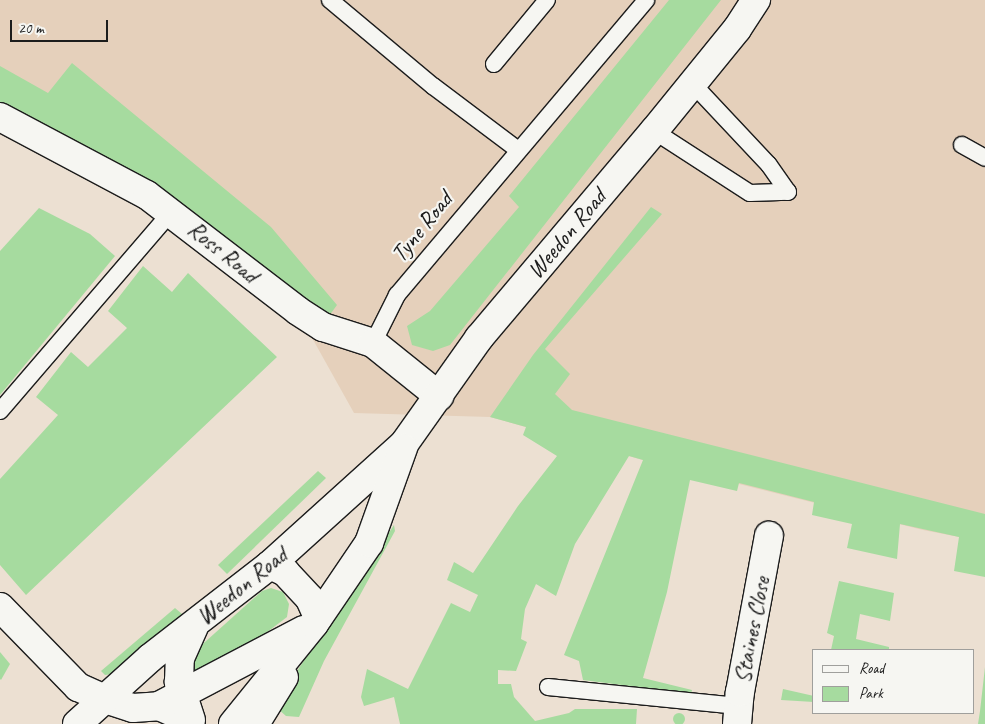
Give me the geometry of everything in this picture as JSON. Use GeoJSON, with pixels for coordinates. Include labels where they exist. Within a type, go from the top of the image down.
{"type":"FeatureCollection","features":[{"type":"Feature","properties":{"kind":"main road","name":"Weedon Road"},"geometry":{"type":"LineString","coordinates":[[78,724],[150,658],[270,565],[404,444],[479,338],[654,131],[737,29],[756,0]]}},
{"type":"Feature","properties":{"kind":"main road","name":"Weedon Road"},"geometry":{"type":"LineString","coordinates":[[737,29],[772,0]]}},
{"type":"Feature","properties":{"kind":"main road","name":"Ross Road"},"geometry":{"type":"LineString","coordinates":[[0,117],[97,166],[172,211],[298,311],[323,327],[373,343],[439,396]]}},
{"type":"Feature","properties":{"kind":"main road","name":"Weedon Road"},"geometry":{"type":"LineString","coordinates":[[233,724],[316,620],[369,543],[404,444]]}},
{"type":"Feature","properties":{"kind":"main road","name":"Staines Close"},"geometry":{"type":"LineString","coordinates":[[738,715],[769,536]]}},
{"type":"Feature","properties":{"kind":"main road"},"geometry":{"type":"LineString","coordinates":[[255,724],[309,641],[316,620],[304,592],[285,572],[270,565]]}},
{"type":"Feature","properties":{"kind":"main road"},"geometry":{"type":"LineString","coordinates":[[0,608],[78,688],[133,708],[185,720],[180,658],[196,623]]}},
{"type":"Feature","properties":{"kind":"main road","name":"Weedon Road"},"geometry":{"type":"LineString","coordinates":[[182,693],[316,620]]}},
{"type":"Feature","properties":{"kind":"lane"},"geometry":{"type":"LineString","coordinates":[[330,0],[433,86],[517,149]]}},
{"type":"Feature","properties":{"kind":"lane"},"geometry":{"type":"LineString","coordinates":[[494,64],[547,0]]}},
{"type":"Feature","properties":{"kind":"lane","name":"Tyne Road"},"geometry":{"type":"LineString","coordinates":[[373,343],[397,295],[517,149],[646,0]]}},
{"type":"Feature","properties":{"kind":"lane"},"geometry":{"type":"LineString","coordinates":[[654,131],[750,193],[788,192],[770,165],[692,84]]}},
{"type":"Feature","properties":{"kind":"lane"},"geometry":{"type":"LineString","coordinates":[[962,145],[985,158]]}},
{"type":"Feature","properties":{"kind":"lane"},"geometry":{"type":"LineString","coordinates":[[0,411],[172,211]]}},
{"type":"Feature","properties":{"kind":"lane"},"geometry":{"type":"LineString","coordinates":[[548,687],[738,715]]}},
{"type":"Feature","properties":{"kind":"shaded area"},"geometry":{"type":"Polygon","coordinates":[[[0,0],[985,0],[985,542],[923,530],[643,460],[490,417],[354,413],[297,311],[147,195],[0,126],[0,0]]]}},
{"type":"Feature","properties":{"kind":"green space"},"geometry":{"type":"Polygon","coordinates":[[[669,0],[721,0],[450,345],[433,351],[412,345],[407,326],[430,311],[519,207],[509,196],[669,0]]]}},
{"type":"Feature","properties":{"kind":"green space"},"geometry":{"type":"Polygon","coordinates":[[[72,63],[271,227],[337,305],[329,316],[0,106],[0,66],[48,93],[72,63]]]}},
{"type":"Feature","properties":{"kind":"green space"},"geometry":{"type":"Polygon","coordinates":[[[651,207],[662,214],[545,349],[570,374],[555,394],[572,410],[985,514],[985,577],[954,571],[959,537],[900,524],[897,559],[847,548],[852,524],[812,515],[814,502],[739,483],[737,491],[690,480],[667,592],[643,678],[692,690],[691,694],[583,680],[579,661],[564,655],[643,460],[629,456],[575,544],[556,596],[536,584],[525,609],[521,639],[527,642],[516,671],[498,670],[498,684],[511,684],[514,697],[535,721],[569,713],[575,709],[637,709],[636,724],[400,724],[394,697],[364,706],[361,697],[367,669],[408,689],[451,603],[470,612],[478,595],[447,580],[454,562],[473,573],[518,506],[557,456],[523,435],[526,427],[490,417],[533,355],[651,207]]]}},
{"type":"Feature","properties":{"kind":"green space"},"geometry":{"type":"Polygon","coordinates":[[[39,208],[90,234],[115,256],[0,395],[0,251],[39,208]]]}},
{"type":"Feature","properties":{"kind":"green space"},"geometry":{"type":"Polygon","coordinates":[[[143,266],[172,292],[188,273],[277,357],[26,595],[0,565],[0,479],[58,415],[36,397],[71,352],[88,367],[127,328],[108,311],[143,266]]]}},
{"type":"Feature","properties":{"kind":"green space"},"geometry":{"type":"Polygon","coordinates":[[[318,471],[326,478],[227,574],[218,565],[318,471]]]}},
{"type":"Feature","properties":{"kind":"green space"},"geometry":{"type":"Polygon","coordinates":[[[394,525],[395,531],[324,661],[299,717],[286,716],[278,709],[279,698],[394,525]]]}},
{"type":"Feature","properties":{"kind":"green space"},"geometry":{"type":"Polygon","coordinates":[[[839,581],[894,593],[890,621],[860,614],[856,639],[889,647],[889,649],[831,649],[834,636],[827,633],[839,581]]]}},
{"type":"Feature","properties":{"kind":"green space"},"geometry":{"type":"Polygon","coordinates":[[[271,588],[283,592],[289,604],[287,617],[246,648],[187,681],[186,659],[262,591],[271,588]]]}},
{"type":"Feature","properties":{"kind":"green space"},"geometry":{"type":"Polygon","coordinates":[[[175,608],[182,614],[112,674],[105,675],[101,671],[175,608]]]}},
{"type":"Feature","properties":{"kind":"green space"},"geometry":{"type":"Polygon","coordinates":[[[0,652],[10,664],[1,680],[0,679],[0,652]]]}},
{"type":"Feature","properties":{"kind":"green space"},"geometry":{"type":"Polygon","coordinates":[[[985,667],[985,724],[978,724],[980,711],[985,667]]]}},
{"type":"Feature","properties":{"kind":"green space"},"geometry":{"type":"Polygon","coordinates":[[[783,689],[812,696],[812,702],[781,700],[783,689]]]}},
{"type":"Feature","properties":{"kind":"green space"},"geometry":{"type":"Polygon","coordinates":[[[677,713],[681,713],[685,719],[681,725],[677,725],[673,721],[673,717],[677,713]]]}}]}
